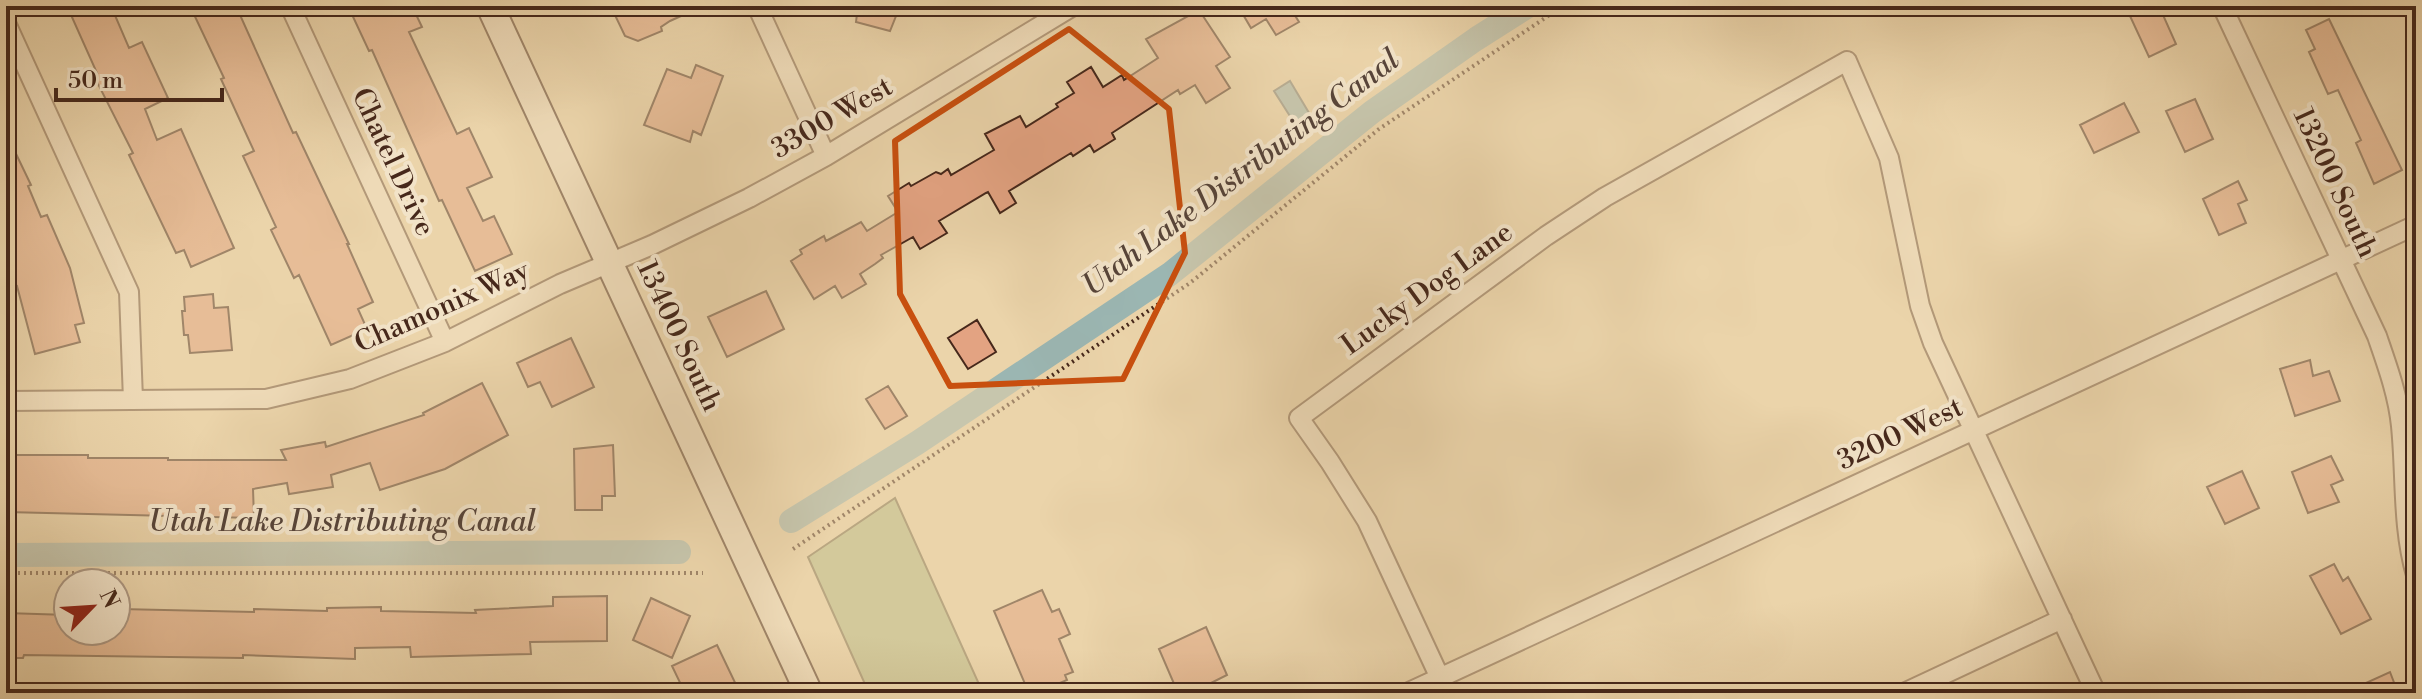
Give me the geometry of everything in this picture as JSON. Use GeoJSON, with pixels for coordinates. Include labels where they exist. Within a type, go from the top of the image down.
{"type":"FeatureCollection","features":[{"type":"Feature","properties":{"kind":"main road","name":"13400 South"},"geometry":{"type":"LineString","coordinates":[[490,6],[809,693]]}},
{"type":"Feature","properties":{"kind":"street","name":"Chatel Drive"},"geometry":{"type":"LineString","coordinates":[[290,6],[445,342]]}},
{"type":"Feature","properties":{"kind":"street"},"geometry":{"type":"LineString","coordinates":[[757,6],[826,156]]}},
{"type":"Feature","properties":{"kind":"street","name":"3300 West"},"geometry":{"type":"LineString","coordinates":[[609,261],[709,218],[826,156],[1073,6]]}},
{"type":"Feature","properties":{"kind":"street","name":"13200 South"},"geometry":{"type":"LineString","coordinates":[[2222,6],[2377,336],[2391,376],[2410,471],[2406,519],[2416,575]]}},
{"type":"Feature","properties":{"kind":"street"},"geometry":{"type":"LineString","coordinates":[[6,23],[129,292],[133,400]]}},
{"type":"Feature","properties":{"kind":"street","name":"Lucky Dog Lane"},"geometry":{"type":"LineString","coordinates":[[1440,678],[1367,521],[1299,418],[1558,228],[1674,158],[1847,61],[1889,158],[1920,306],[1933,343],[1975,431]]}},
{"type":"Feature","properties":{"kind":"street","name":"3200 West"},"geometry":{"type":"LineString","coordinates":[[1407,693],[2416,225]]}},
{"type":"Feature","properties":{"kind":"street","name":"Chamonix Way"},"geometry":{"type":"LineString","coordinates":[[6,401],[266,399],[350,379],[445,342],[609,261]]}},
{"type":"Feature","properties":{"kind":"street"},"geometry":{"type":"LineString","coordinates":[[1975,431],[2096,693]]}},
{"type":"Feature","properties":{"kind":"street"},"geometry":{"type":"LineString","coordinates":[[1904,693],[2062,619]]}},
{"type":"Feature","properties":{"kind":"path"},"geometry":{"type":"LineString","coordinates":[[793,549],[1190,283],[1379,129],[1563,6]]}},
{"type":"Feature","properties":{"kind":"path"},"geometry":{"type":"LineString","coordinates":[[6,573],[703,573]]}},
{"type":"Feature","properties":{"kind":"highlighted area"},"geometry":{"type":"Polygon","coordinates":[[[1069,29],[1169,109],[1185,253],[1123,379],[950,386],[900,294],[895,141],[1069,29]]]}},
{"type":"Feature","properties":{"kind":"green space"},"geometry":{"type":"Polygon","coordinates":[[[895,498],[983,693],[869,693],[808,557],[895,498]]]}},
{"type":"Feature","properties":{"kind":"water"},"geometry":{"type":"Polygon","coordinates":[[[1290,81],[1315,123],[1300,132],[1274,91],[1290,81]]]}},
{"type":"Feature","properties":{"kind":"building"},"geometry":{"type":"Polygon","coordinates":[[[67,6],[111,6],[129,48],[142,42],[168,98],[145,109],[157,140],[181,129],[234,248],[191,267],[184,250],[176,253],[129,155],[133,153],[93,74],[97,73],[67,6]]]}},
{"type":"Feature","properties":{"kind":"building"},"geometry":{"type":"Polygon","coordinates":[[[190,6],[236,6],[293,133],[296,132],[349,244],[373,302],[358,309],[367,329],[331,345],[299,275],[294,278],[271,230],[276,227],[243,156],[254,151],[190,6]]]}},
{"type":"Feature","properties":{"kind":"building"},"geometry":{"type":"Polygon","coordinates":[[[348,6],[412,6],[422,27],[409,32],[457,134],[469,128],[492,177],[467,188],[483,221],[494,216],[512,254],[475,271],[442,200],[439,201],[372,50],[369,51],[348,6]]]}},
{"type":"Feature","properties":{"kind":"building"},"geometry":{"type":"Polygon","coordinates":[[[623,6],[703,6],[670,21],[661,27],[662,31],[638,41],[625,36],[613,11],[623,6]]]}},
{"type":"Feature","properties":{"kind":"building"},"geometry":{"type":"Polygon","coordinates":[[[858,6],[900,6],[890,31],[856,22],[858,6]]]}},
{"type":"Feature","properties":{"kind":"building"},"geometry":{"type":"Polygon","coordinates":[[[1238,6],[1289,6],[1299,22],[1276,35],[1266,19],[1251,28],[1238,6]]]}},
{"type":"Feature","properties":{"kind":"building"},"geometry":{"type":"Polygon","coordinates":[[[2159,6],[2176,44],[2149,57],[2130,16],[2159,6]]]}},
{"type":"Feature","properties":{"kind":"building"},"geometry":{"type":"Polygon","coordinates":[[[1199,10],[1230,57],[1216,66],[1230,88],[1206,103],[1195,85],[1180,94],[1178,90],[1112,133],[1115,139],[1094,152],[1090,145],[1073,156],[1071,153],[1009,191],[1016,203],[1000,213],[988,192],[939,221],[947,233],[920,249],[913,237],[881,255],[883,258],[860,274],[866,284],[842,298],[835,286],[814,299],[791,261],[802,254],[800,250],[824,236],[826,241],[861,222],[867,231],[898,212],[888,196],[936,172],[941,174],[948,169],[951,175],[994,150],[985,134],[1020,116],[1026,127],[1058,107],[1056,104],[1074,93],[1067,82],[1091,67],[1103,87],[1122,75],[1124,80],[1158,58],[1146,39],[1199,10]]]}},
{"type":"Feature","properties":{"kind":"building"},"geometry":{"type":"Polygon","coordinates":[[[2329,19],[2402,170],[2374,184],[2356,143],[2361,140],[2338,90],[2328,94],[2309,52],[2315,49],[2306,30],[2329,19]]]}},
{"type":"Feature","properties":{"kind":"building"},"geometry":{"type":"Polygon","coordinates":[[[696,65],[723,76],[701,135],[693,131],[690,142],[644,125],[667,69],[691,78],[696,65]]]}},
{"type":"Feature","properties":{"kind":"building"},"geometry":{"type":"Polygon","coordinates":[[[2195,99],[2213,139],[2185,152],[2166,111],[2195,99]]]}},
{"type":"Feature","properties":{"kind":"building"},"geometry":{"type":"Polygon","coordinates":[[[2124,103],[2139,132],[2094,153],[2080,125],[2124,103]]]}},
{"type":"Feature","properties":{"kind":"building"},"geometry":{"type":"Polygon","coordinates":[[[6,133],[31,185],[28,186],[41,217],[47,215],[70,268],[84,323],[75,325],[80,342],[35,354],[17,286],[14,287],[6,268],[6,133]]]}},
{"type":"Feature","properties":{"kind":"building"},"geometry":{"type":"Polygon","coordinates":[[[2238,181],[2247,200],[2238,204],[2246,223],[2219,235],[2203,199],[2238,181]]]}},
{"type":"Feature","properties":{"kind":"building"},"geometry":{"type":"Polygon","coordinates":[[[766,291],[784,329],[727,357],[708,317],[766,291]]]}},
{"type":"Feature","properties":{"kind":"building"},"geometry":{"type":"Polygon","coordinates":[[[213,294],[214,308],[228,307],[232,350],[190,353],[188,335],[184,335],[184,297],[213,294]]]}},
{"type":"Feature","properties":{"kind":"building"},"geometry":{"type":"Polygon","coordinates":[[[977,320],[996,352],[968,369],[948,338],[977,320]]]}},
{"type":"Feature","properties":{"kind":"building"},"geometry":{"type":"Polygon","coordinates":[[[571,338],[594,387],[552,407],[540,382],[528,387],[517,363],[571,338]]]}},
{"type":"Feature","properties":{"kind":"building"},"geometry":{"type":"Polygon","coordinates":[[[2310,360],[2313,376],[2329,371],[2340,401],[2295,416],[2280,369],[2310,360]]]}},
{"type":"Feature","properties":{"kind":"building"},"geometry":{"type":"Polygon","coordinates":[[[482,383],[508,435],[445,469],[380,490],[370,463],[331,475],[333,487],[289,494],[287,483],[253,489],[254,518],[6,512],[6,455],[286,460],[281,450],[325,442],[326,447],[424,415],[482,383]]]}},
{"type":"Feature","properties":{"kind":"building"},"geometry":{"type":"Polygon","coordinates":[[[888,386],[907,416],[885,429],[866,399],[888,386]]]}},
{"type":"Feature","properties":{"kind":"building"},"geometry":{"type":"Polygon","coordinates":[[[613,445],[615,496],[602,496],[602,510],[575,510],[574,449],[613,445]]]}},
{"type":"Feature","properties":{"kind":"building"},"geometry":{"type":"Polygon","coordinates":[[[2331,456],[2343,480],[2331,485],[2339,502],[2308,513],[2292,472],[2331,456]]]}},
{"type":"Feature","properties":{"kind":"building"},"geometry":{"type":"Polygon","coordinates":[[[2242,471],[2259,508],[2225,524],[2207,487],[2242,471]]]}},
{"type":"Feature","properties":{"kind":"building"},"geometry":{"type":"Polygon","coordinates":[[[2334,564],[2343,581],[2348,577],[2371,619],[2341,634],[2310,576],[2334,564]]]}},
{"type":"Feature","properties":{"kind":"building"},"geometry":{"type":"Polygon","coordinates":[[[1042,590],[1052,612],[1059,609],[1070,634],[1059,639],[1073,672],[1065,675],[1067,680],[1041,691],[1039,686],[1028,691],[994,611],[1042,590]]]}},
{"type":"Feature","properties":{"kind":"building"},"geometry":{"type":"Polygon","coordinates":[[[607,596],[607,641],[530,642],[531,654],[411,657],[410,647],[355,648],[355,659],[243,655],[243,658],[24,655],[23,658],[6,658],[6,613],[52,614],[52,647],[132,647],[132,609],[254,612],[254,609],[327,611],[327,608],[381,607],[381,611],[476,613],[475,610],[553,606],[553,597],[607,596]]]}},
{"type":"Feature","properties":{"kind":"building"},"geometry":{"type":"Polygon","coordinates":[[[651,598],[690,616],[672,658],[633,640],[651,598]]]}},
{"type":"Feature","properties":{"kind":"building"},"geometry":{"type":"Polygon","coordinates":[[[1206,627],[1227,675],[1191,693],[1178,693],[1159,649],[1206,627]]]}},
{"type":"Feature","properties":{"kind":"building"},"geometry":{"type":"Polygon","coordinates":[[[717,645],[740,693],[685,693],[672,666],[717,645]]]}},
{"type":"Feature","properties":{"kind":"building"},"geometry":{"type":"Polygon","coordinates":[[[2390,672],[2398,693],[2344,693],[2390,672]]]}},
{"type":"Feature","properties":{"kind":"waterway","name":"Utah Lake Distributing Canal"},"geometry":{"type":"LineString","coordinates":[[791,521],[917,443],[1170,274],[1372,112],[1528,6]]}},
{"type":"Feature","properties":{"kind":"waterway","name":"Utah Lake Distributing Canal"},"geometry":{"type":"LineString","coordinates":[[6,555],[679,552]]}}]}
